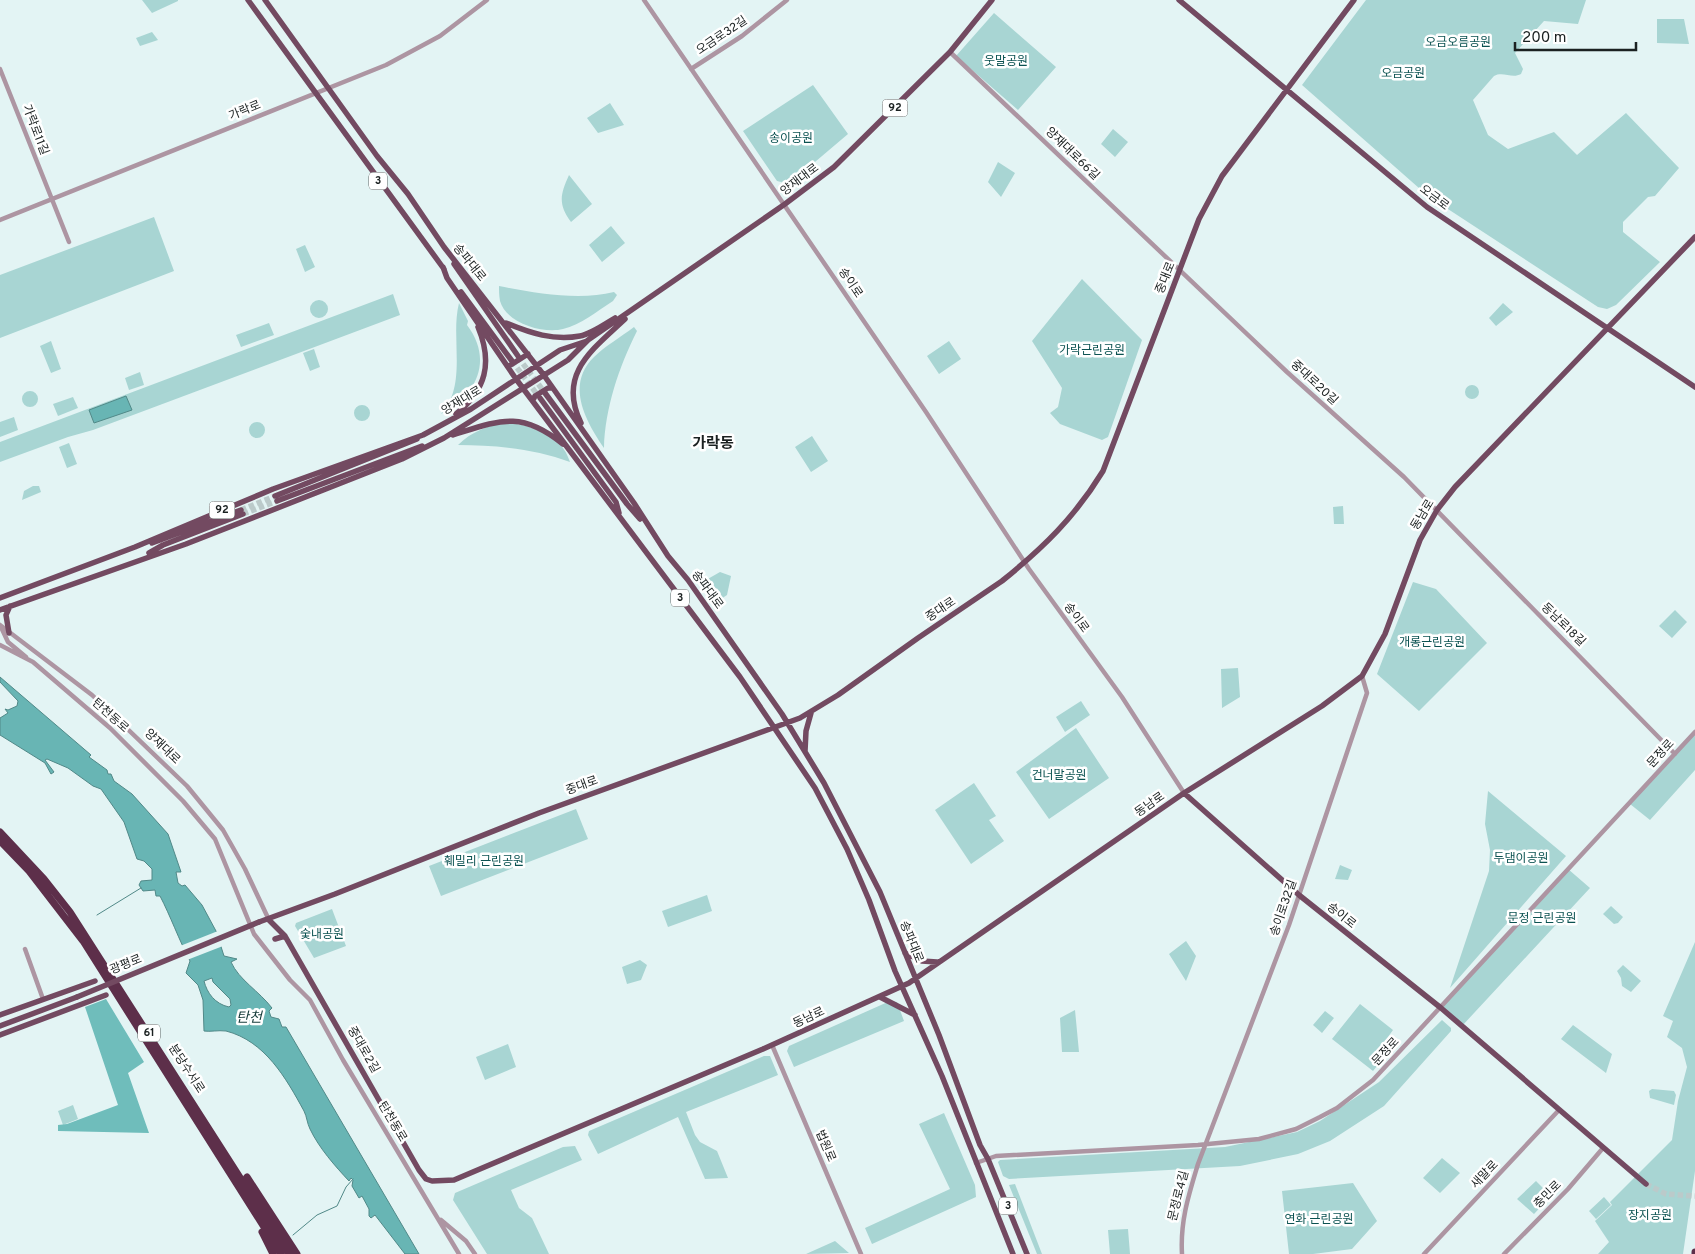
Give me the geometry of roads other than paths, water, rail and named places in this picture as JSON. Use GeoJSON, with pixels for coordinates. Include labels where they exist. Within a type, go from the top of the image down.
{"type":"FeatureCollection","features":[{"type":"Feature","properties":{"kind":"highway","name":"분당수서로"},"geometry":{"type":"LineString","coordinates":[[0,832],[44,879],[70,912],[225,1150],[277,1251]]}},
{"type":"Feature","properties":{"kind":"highway","name":"분당수서로"},"geometry":{"type":"LineString","coordinates":[[0,840],[29,871],[83,941],[277,1251],[289,1254]]}},
{"type":"Feature","properties":{"kind":"highway"},"geometry":{"type":"LineString","coordinates":[[225,1150],[250,1182],[297,1254]]}},
{"type":"Feature","properties":{"kind":"main road","name":"송파대로"},"geometry":{"type":"LineString","coordinates":[[248,0],[443,267]]}},
{"type":"Feature","properties":{"kind":"main road","name":"송파대로"},"geometry":{"type":"LineString","coordinates":[[265,0],[444,247],[506,323],[543,374],[648,528],[688,580],[787,722],[829,791],[863,857],[905,953],[947,1054],[980,1145],[988,1159],[1027,1254]]}},
{"type":"Feature","properties":{"kind":"main road","name":"양재대로"},"geometry":{"type":"LineString","coordinates":[[0,610],[199,539],[402,459],[444,438],[568,360],[588,340],[640,306],[716,250],[786,204],[834,167],[950,52],[992,0]]}},
{"type":"Feature","properties":{"kind":"main road","name":"오금로"},"geometry":{"type":"LineString","coordinates":[[1179,0],[1427,207],[1695,387]]}},
{"type":"Feature","properties":{"kind":"main road","name":"중대로"},"geometry":{"type":"LineString","coordinates":[[259,922],[270,920],[539,813],[811,714],[1002,581],[1025,562],[1054,537],[1087,497],[1102,471],[1199,218],[1222,176],[1354,0]]}},
{"type":"Feature","properties":{"kind":"main road","name":"동남로"},"geometry":{"type":"LineString","coordinates":[[442,1182],[454,1180],[504,1160],[902,987],[1184,793],[1324,705],[1362,676],[1385,634],[1410,564],[1436,510],[1455,486],[1695,237]]}},
{"type":"Feature","properties":{"kind":"main road","name":"3"},"geometry":{"type":"LineString","coordinates":[[444,247],[462,278],[518,356]]}},
{"type":"Feature","properties":{"kind":"main road","name":"3"},"geometry":{"type":"LineString","coordinates":[[443,267],[510,363]]}},
{"type":"Feature","properties":{"kind":"main road"},"geometry":{"type":"LineString","coordinates":[[443,267],[447,278],[474,317],[510,363],[516,379],[523,387],[539,397]]}},
{"type":"Feature","properties":{"kind":"main road"},"geometry":{"type":"LineString","coordinates":[[506,323],[544,336],[581,336],[640,306]]}},
{"type":"Feature","properties":{"kind":"main road"},"geometry":{"type":"LineString","coordinates":[[588,439],[574,410],[572,394],[579,366],[586,355],[640,306]]}},
{"type":"Feature","properties":{"kind":"main road"},"geometry":{"type":"LineString","coordinates":[[443,424],[469,404],[482,384],[486,351],[474,317]]}},
{"type":"Feature","properties":{"kind":"main road","name":"양재대로"},"geometry":{"type":"LineString","coordinates":[[0,598],[135,547],[273,489],[422,435],[443,424],[560,350],[588,340]]}},
{"type":"Feature","properties":{"kind":"main road"},"geometry":{"type":"LineString","coordinates":[[510,363],[528,354]]}},
{"type":"Feature","properties":{"kind":"main road"},"geometry":{"type":"LineString","coordinates":[[552,388],[548,388],[535,396],[539,397],[572,452],[621,518]]}},
{"type":"Feature","properties":{"kind":"main road","name":"3"},"geometry":{"type":"LineString","coordinates":[[539,397],[616,502],[621,518]]}},
{"type":"Feature","properties":{"kind":"main road","name":"3"},"geometry":{"type":"LineString","coordinates":[[539,397],[626,504],[648,528]]}},
{"type":"Feature","properties":{"kind":"main road"},"geometry":{"type":"LineString","coordinates":[[444,438],[489,424],[515,420],[539,427],[572,452]]}},
{"type":"Feature","properties":{"kind":"main road","name":"양재대로"},"geometry":{"type":"LineString","coordinates":[[422,435],[412,443],[276,498],[414,448],[430,445]]}},
{"type":"Feature","properties":{"kind":"main road","name":"양재대로"},"geometry":{"type":"LineString","coordinates":[[135,547],[162,540],[242,512],[163,545],[139,559]]}},
{"type":"Feature","properties":{"kind":"main road","name":"송파대로"},"geometry":{"type":"LineString","coordinates":[[621,518],[740,677],[815,788],[847,849],[869,900],[902,987],[1013,1254]]}},
{"type":"Feature","properties":{"kind":"main road"},"geometry":{"type":"LineString","coordinates":[[9,633],[6,615],[10,606]]}},
{"type":"Feature","properties":{"kind":"main road"},"geometry":{"type":"LineString","coordinates":[[804,751],[806,731],[811,714]]}},
{"type":"Feature","properties":{"kind":"main road","name":"송이로"},"geometry":{"type":"LineString","coordinates":[[1184,793],[1299,895],[1441,1008],[1646,1184]]}},
{"type":"Feature","properties":{"kind":"main road","name":"중대로2길"},"geometry":{"type":"LineString","coordinates":[[270,920],[285,936],[422,1175],[432,1181],[442,1182]]}},
{"type":"Feature","properties":{"kind":"main road","name":"광평로"},"geometry":{"type":"LineString","coordinates":[[0,1026],[77,997],[259,922]]}},
{"type":"Feature","properties":{"kind":"main road"},"geometry":{"type":"LineString","coordinates":[[275,939],[285,936]]}},
{"type":"Feature","properties":{"kind":"main road"},"geometry":{"type":"LineString","coordinates":[[905,953],[922,961],[937,962]]}},
{"type":"Feature","properties":{"kind":"main road"},"geometry":{"type":"LineString","coordinates":[[0,1015],[95,980]]}},
{"type":"Feature","properties":{"kind":"main road"},"geometry":{"type":"LineString","coordinates":[[74,988],[87,989],[89,996],[85,1002]]}},
{"type":"Feature","properties":{"kind":"main road"},"geometry":{"type":"LineString","coordinates":[[0,1035],[106,995]]}},
{"type":"Feature","properties":{"kind":"main road"},"geometry":{"type":"LineString","coordinates":[[880,996],[915,1015]]}},
{"type":"Feature","properties":{"kind":"street","name":"가락로"},"geometry":{"type":"LineString","coordinates":[[0,220],[52,197],[125,171],[316,94],[327,87],[366,75],[419,49],[440,36],[487,0]]}},
{"type":"Feature","properties":{"kind":"street","name":"송이로"},"geometry":{"type":"LineString","coordinates":[[644,0],[786,204],[1025,562],[1122,697],[1184,793]]}},
{"type":"Feature","properties":{"kind":"street","name":"오금로32길"},"geometry":{"type":"LineString","coordinates":[[692,69],[742,36],[787,0]]}},
{"type":"Feature","properties":{"kind":"street","name":"양재대로66길"},"geometry":{"type":"LineString","coordinates":[[950,52],[1180,270]]}},
{"type":"Feature","properties":{"kind":"street","name":"가락로11길"},"geometry":{"type":"LineString","coordinates":[[0,69],[69,242]]}},
{"type":"Feature","properties":{"kind":"street","name":"중대로20길"},"geometry":{"type":"LineString","coordinates":[[1180,270],[1293,378],[1404,476],[1436,510]]}},
{"type":"Feature","properties":{"kind":"street","name":"동남로18길"},"geometry":{"type":"LineString","coordinates":[[1436,510],[1675,754]]}},
{"type":"Feature","properties":{"kind":"street","name":"양재대로"},"geometry":{"type":"LineString","coordinates":[[0,625],[92,696],[187,786],[223,830],[270,920]]}},
{"type":"Feature","properties":{"kind":"street"},"geometry":{"type":"LineString","coordinates":[[0,625],[8,642],[34,662]]}},
{"type":"Feature","properties":{"kind":"street","name":"탄천동로"},"geometry":{"type":"LineString","coordinates":[[0,645],[34,662],[138,756],[183,801],[215,839],[254,934],[290,980],[310,1000],[343,1060],[459,1254]]}},
{"type":"Feature","properties":{"kind":"street","name":"송이로32길"},"geometry":{"type":"LineString","coordinates":[[1206,1144],[1299,895],[1367,693],[1362,676]]}},
{"type":"Feature","properties":{"kind":"street","name":"문정로"},"geometry":{"type":"LineString","coordinates":[[976,1163],[988,1159],[1020,1154],[1206,1144],[1272,1136],[1303,1126],[1338,1108],[1373,1080],[1695,732]]}},
{"type":"Feature","properties":{"kind":"street"},"geometry":{"type":"LineString","coordinates":[[25,949],[43,999]]}},
{"type":"Feature","properties":{"kind":"street","name":"법원로"},"geometry":{"type":"LineString","coordinates":[[772,1045],[861,1254]]}},
{"type":"Feature","properties":{"kind":"street","name":"새말로"},"geometry":{"type":"LineString","coordinates":[[1424,1254],[1560,1110]]}},
{"type":"Feature","properties":{"kind":"street","name":"문정로4길"},"geometry":{"type":"LineString","coordinates":[[1182,1254],[1182,1223],[1186,1203],[1206,1144]]}},
{"type":"Feature","properties":{"kind":"street","name":"충민로"},"geometry":{"type":"LineString","coordinates":[[1504,1254],[1568,1189],[1603,1148]]}},
{"type":"Feature","properties":{"kind":"street"},"geometry":{"type":"LineString","coordinates":[[438,1218],[466,1242],[474,1254]]}},
{"type":"Feature","properties":{"kind":"water"},"geometry":{"type":"Polygon","coordinates":[[[126,396],[132,410],[94,423],[89,410],[126,396]]]}},
{"type":"Feature","properties":{"kind":"water","name":"탄천"},"geometry":{"type":"Polygon","coordinates":[[[0,677],[91,755],[89,757],[107,770],[114,781],[132,794],[168,834],[181,872],[176,872],[178,883],[182,886],[185,885],[202,905],[216,931],[224,956],[237,959],[231,962],[235,968],[244,980],[272,1008],[269,1011],[271,1017],[279,1019],[282,1027],[286,1027],[419,1254],[405,1254],[375,1215],[371,1218],[369,1216],[369,1209],[362,1196],[359,1198],[352,1186],[353,1180],[351,1178],[349,1181],[323,1150],[310,1129],[304,1111],[290,1086],[273,1062],[252,1043],[240,1036],[226,1031],[204,1031],[203,1000],[198,985],[186,973],[190,961],[160,896],[156,896],[155,890],[143,891],[139,885],[141,881],[152,880],[152,869],[144,861],[137,859],[124,822],[101,789],[93,786],[68,768],[47,759],[45,760],[54,772],[51,774],[45,763],[0,735],[0,718],[8,713],[5,709],[8,710],[17,706],[18,701],[0,682],[0,677]],[[212,978],[204,981],[207,990],[216,1001],[229,1007],[231,1005],[230,999],[213,982],[212,978]]]}},
{"type":"Feature","properties":{"kind":"waterway"},"geometry":{"type":"LineString","coordinates":[[97,915],[141,888]]}},
{"type":"Feature","properties":{"kind":"waterway"},"geometry":{"type":"LineString","coordinates":[[293,1235],[317,1215],[337,1206],[346,1187],[353,1179]]}},
{"type":"Feature","properties":{"kind":"tunnel"},"geometry":{"type":"LineString","coordinates":[[518,357],[545,393]]}},
{"type":"Feature","properties":{"kind":"tunnel"},"geometry":{"type":"LineString","coordinates":[[512,361],[539,397]]}},
{"type":"Feature","properties":{"kind":"tunnel"},"geometry":{"type":"LineString","coordinates":[[241,510],[275,496]]}},
{"type":"Feature","properties":{"kind":"tunnel"},"geometry":{"type":"LineString","coordinates":[[243,514],[277,501]]}},
{"type":"Feature","properties":{"kind":"tunnel"},"geometry":{"type":"LineString","coordinates":[[1646,1184],[1666,1194],[1695,1196]]}},
{"type":"Feature","properties":{"kind":"district","name":"가락동"},"geometry":{"type":"Point","coordinates":[713,444]}},
{"type":"Feature","properties":{"kind":"park label","name":"오금오름공원"},"geometry":{"type":"Point","coordinates":[1458,43]}},
{"type":"Feature","properties":{"kind":"park label","name":"웃말공원"},"geometry":{"type":"Point","coordinates":[1006,62]}},
{"type":"Feature","properties":{"kind":"park label","name":"오금공원"},"geometry":{"type":"Point","coordinates":[1403,74]}},
{"type":"Feature","properties":{"kind":"park label","name":"송이공원"},"geometry":{"type":"Point","coordinates":[791,139]}},
{"type":"Feature","properties":{"kind":"park label","name":"가락근린공원"},"geometry":{"type":"Point","coordinates":[1092,351]}},
{"type":"Feature","properties":{"kind":"park label","name":"개롱근린공원"},"geometry":{"type":"Point","coordinates":[1432,643]}},
{"type":"Feature","properties":{"kind":"park label","name":"건너말공원"},"geometry":{"type":"Point","coordinates":[1059,776]}},
{"type":"Feature","properties":{"kind":"park label","name":"두댐이공원"},"geometry":{"type":"Point","coordinates":[1521,859]}},
{"type":"Feature","properties":{"kind":"park label","name":"훼밀리 근린공원"},"geometry":{"type":"Point","coordinates":[484,862]}},
{"type":"Feature","properties":{"kind":"park label","name":"문정 근린공원"},"geometry":{"type":"Point","coordinates":[1542,919]}},
{"type":"Feature","properties":{"kind":"park label","name":"숯내공원"},"geometry":{"type":"Point","coordinates":[322,935]}},
{"type":"Feature","properties":{"kind":"park label","name":"장지공원"},"geometry":{"type":"Point","coordinates":[1650,1216]}},
{"type":"Feature","properties":{"kind":"park label","name":"연화 근린공원"},"geometry":{"type":"Point","coordinates":[1319,1220]}}]}
